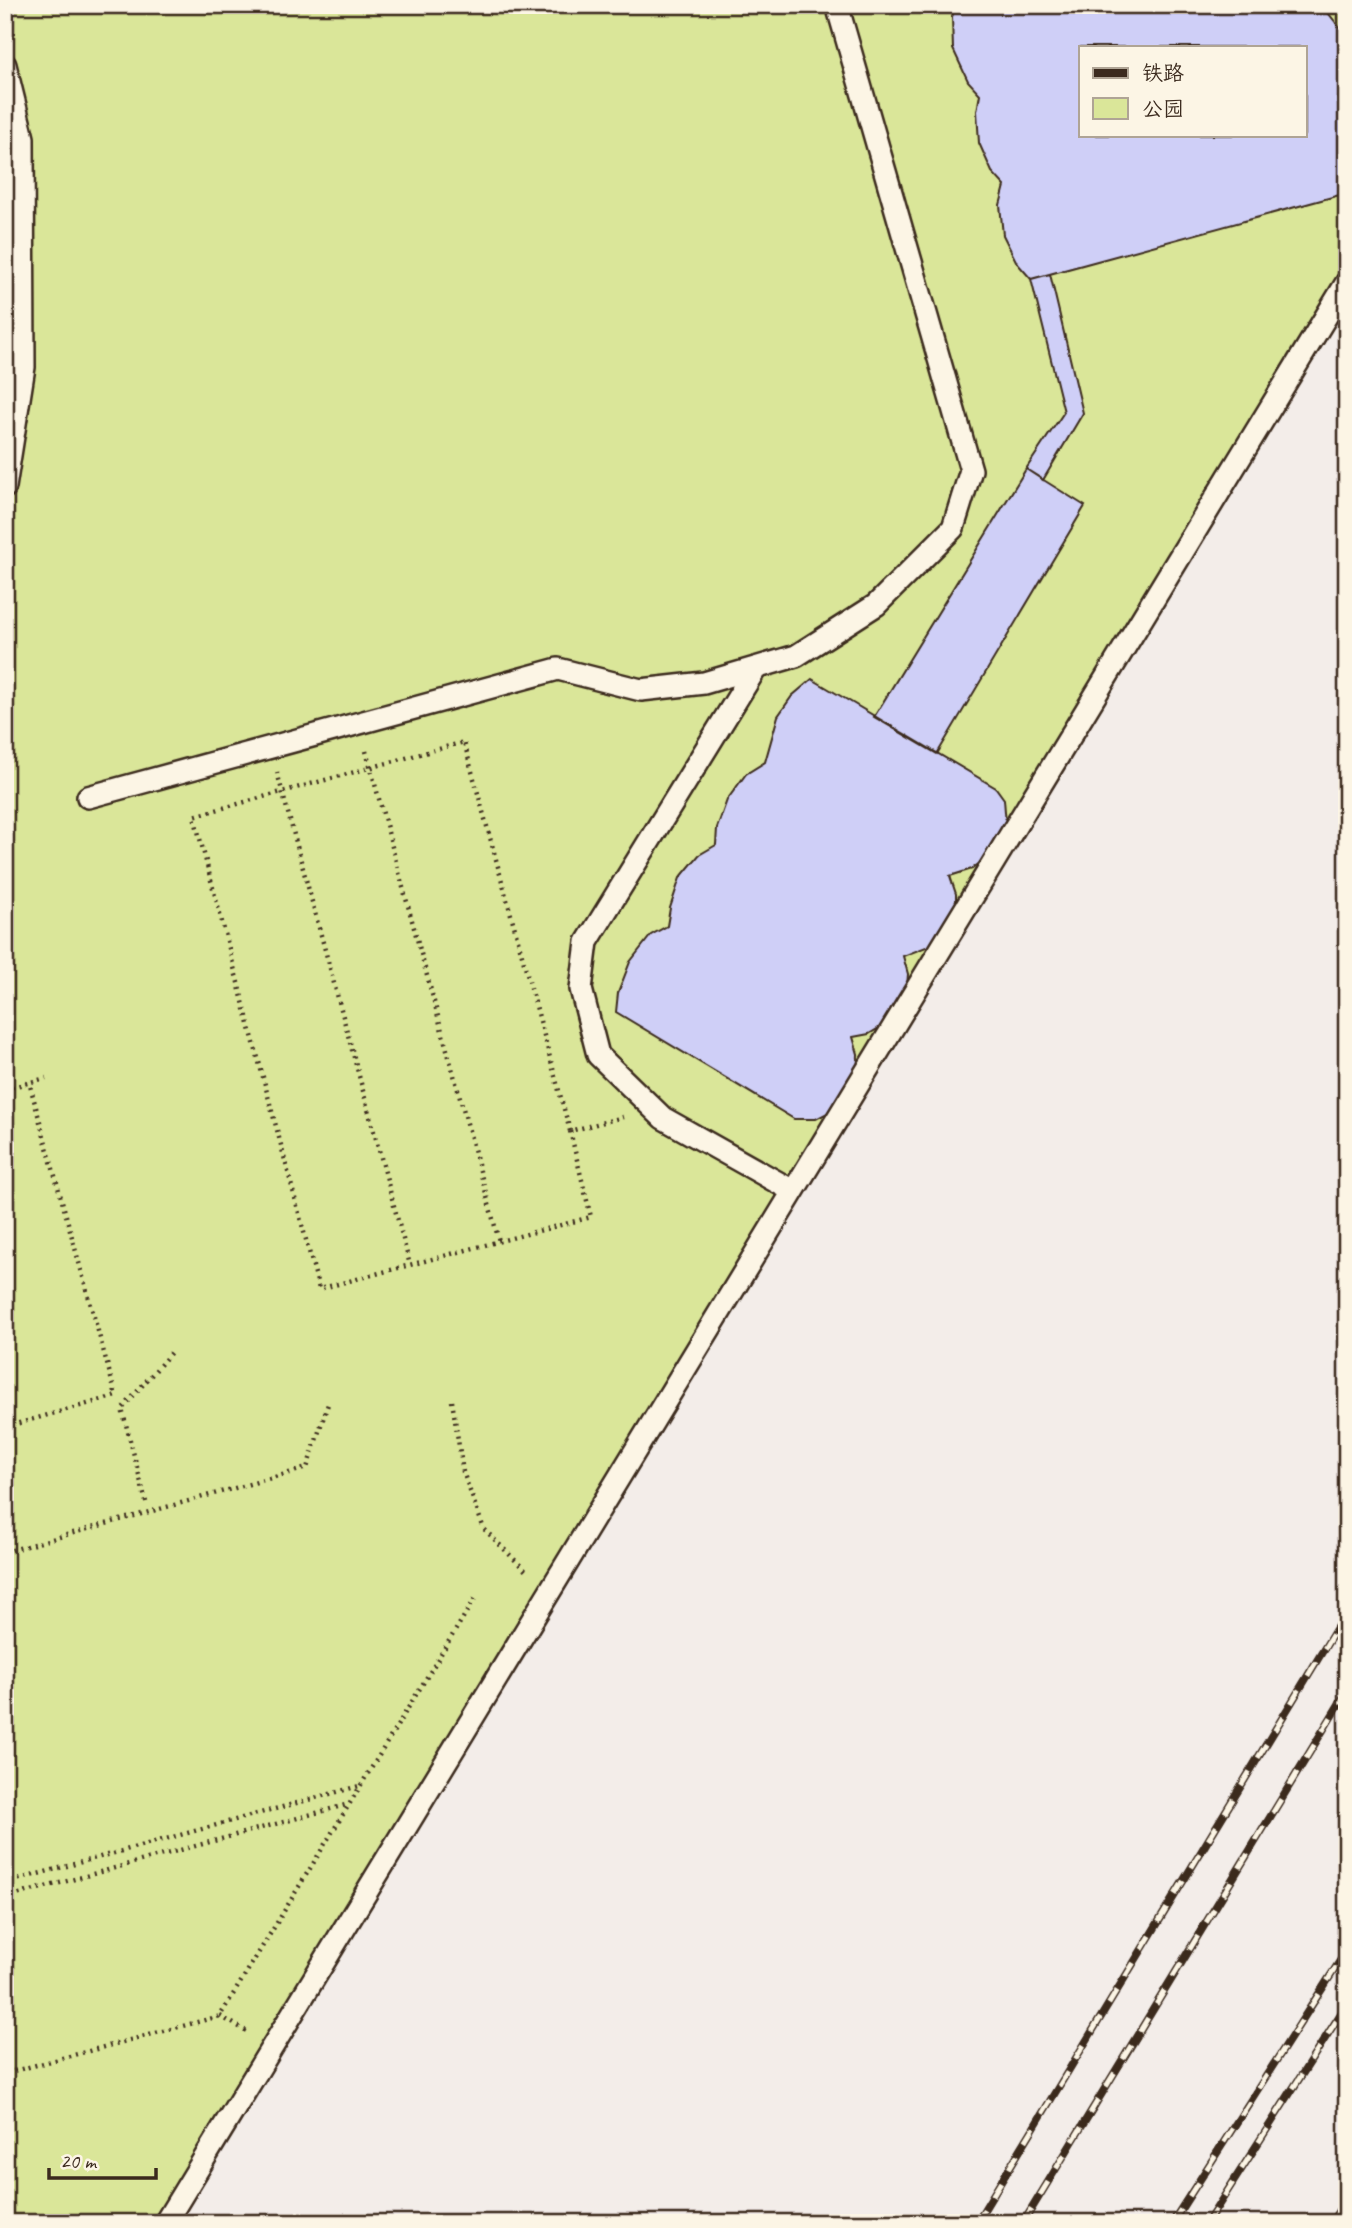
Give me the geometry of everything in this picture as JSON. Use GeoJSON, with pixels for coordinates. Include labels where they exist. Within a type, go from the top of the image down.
{"type":"FeatureCollection","features":[{"type":"Feature","properties":{"kind":"lane"},"geometry":{"type":"LineString","coordinates":[[88,797],[558,669],[642,690],[704,683],[796,656],[876,605],[953,528],[971,470],[837,5]]}},
{"type":"Feature","properties":{"kind":"lane"},"geometry":{"type":"LineString","coordinates":[[5,65],[23,138],[14,248],[24,367],[5,487]]}},
{"type":"Feature","properties":{"kind":"lane"},"geometry":{"type":"LineString","coordinates":[[165,2223],[1347,282]]}},
{"type":"Feature","properties":{"kind":"lane"},"geometry":{"type":"LineString","coordinates":[[756,668],[587,943],[581,989],[597,1055],[663,1118],[793,1191]]}},
{"type":"Feature","properties":{"kind":"path"},"geometry":{"type":"LineString","coordinates":[[359,723],[499,1241]]}},
{"type":"Feature","properties":{"kind":"path"},"geometry":{"type":"LineString","coordinates":[[464,742],[591,1217],[319,1289],[194,816],[282,792],[464,742]]}},
{"type":"Feature","properties":{"kind":"path"},"geometry":{"type":"LineString","coordinates":[[270,747],[410,1265]]}},
{"type":"Feature","properties":{"kind":"path"},"geometry":{"type":"LineString","coordinates":[[5,1089],[47,1078]]}},
{"type":"Feature","properties":{"kind":"path"},"geometry":{"type":"LineString","coordinates":[[5,1427],[116,1396],[29,1082]]}},
{"type":"Feature","properties":{"kind":"path"},"geometry":{"type":"LineString","coordinates":[[570,1131],[654,1108]]}},
{"type":"Feature","properties":{"kind":"path"},"geometry":{"type":"LineString","coordinates":[[146,1502],[122,1409],[173,1349]]}},
{"type":"Feature","properties":{"kind":"path"},"geometry":{"type":"LineString","coordinates":[[452,1401],[463,1472],[484,1529],[548,1593]]}},
{"type":"Feature","properties":{"kind":"path"},"geometry":{"type":"LineString","coordinates":[[5,1552],[307,1468],[328,1404]]}},
{"type":"Feature","properties":{"kind":"path"},"geometry":{"type":"LineString","coordinates":[[5,2056],[9,2072],[220,2016],[477,1595]]}},
{"type":"Feature","properties":{"kind":"path"},"geometry":{"type":"LineString","coordinates":[[5,1883],[360,1786]]}},
{"type":"Feature","properties":{"kind":"path"},"geometry":{"type":"LineString","coordinates":[[5,1898],[349,1804]]}},
{"type":"Feature","properties":{"kind":"green space"},"geometry":{"type":"Polygon","coordinates":[[[5,5],[1347,5],[1347,282],[165,2223],[5,2223],[5,5]]]}},
{"type":"Feature","properties":{"kind":"building"},"geometry":{"type":"Polygon","coordinates":[[[956,5],[1314,5],[1329,14],[1347,37],[1347,81],[1339,98],[1347,104],[1347,193],[1031,279],[1017,263],[1003,235],[1000,205],[1005,186],[992,172],[979,143],[977,111],[980,94],[968,81],[953,49],[952,17],[956,5]]]}},
{"type":"Feature","properties":{"kind":"building"},"geometry":{"type":"Polygon","coordinates":[[[1050,274],[1083,413],[1043,480],[1026,469],[1064,412],[1031,279],[1050,274]]]}},
{"type":"Feature","properties":{"kind":"building"},"geometry":{"type":"Polygon","coordinates":[[[1026,469],[1085,506],[937,754],[874,717],[1026,469]]]}},
{"type":"Feature","properties":{"kind":"building"},"geometry":{"type":"Polygon","coordinates":[[[812,679],[996,788],[1004,799],[1006,825],[995,851],[972,869],[950,876],[956,894],[956,919],[939,942],[903,956],[908,974],[906,999],[887,1023],[869,1034],[853,1037],[858,1054],[857,1082],[839,1107],[816,1119],[794,1119],[616,1012],[618,993],[630,962],[651,935],[667,926],[680,878],[699,855],[716,845],[717,828],[727,800],[746,774],[765,762],[778,716],[792,696],[812,679]]]}},
{"type":"Feature","properties":{"kind":"railway"},"geometry":{"type":"LineString","coordinates":[[976,2223],[1347,1611]]}},
{"type":"Feature","properties":{"kind":"railway"},"geometry":{"type":"LineString","coordinates":[[1023,2223],[1347,1691]]}},
{"type":"Feature","properties":{"kind":"railway"},"geometry":{"type":"LineString","coordinates":[[1172,2223],[1347,1950]]}},
{"type":"Feature","properties":{"kind":"railway"},"geometry":{"type":"LineString","coordinates":[[1207,2223],[1347,2004]]}},
{"type":"Feature","properties":{"kind":"railway"},"geometry":{"type":"LineString","coordinates":[[1331,2223],[1347,2198]]}}]}
